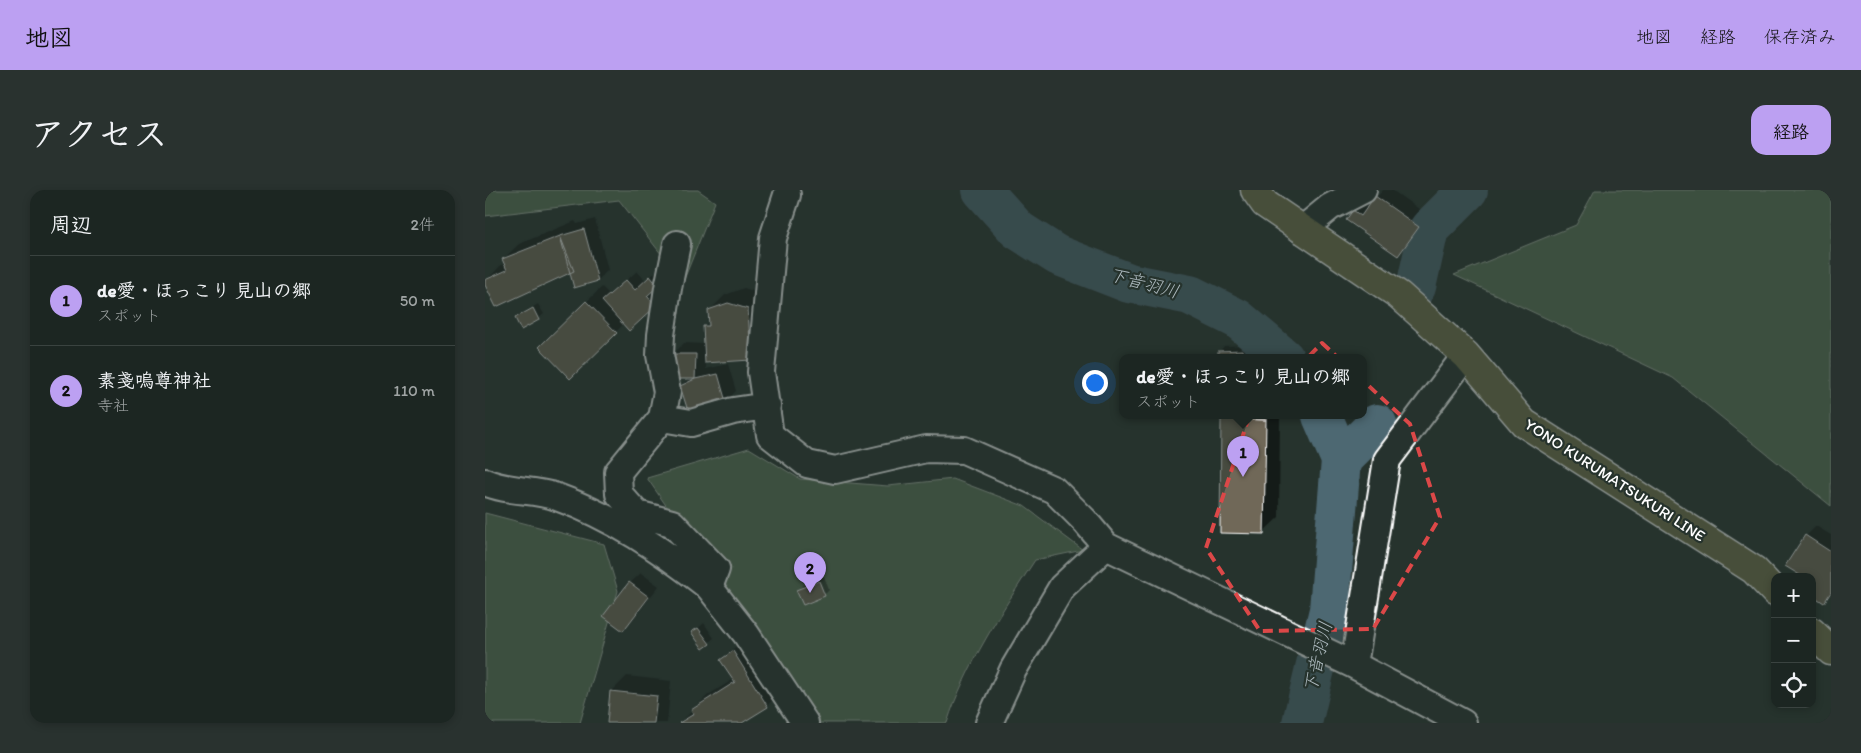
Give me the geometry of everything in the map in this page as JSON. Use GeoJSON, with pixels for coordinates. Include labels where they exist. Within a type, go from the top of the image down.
{"type":"FeatureCollection","features":[{"type":"Feature","properties":{"kind":"main road","name":"YONO KURUMATSUKURI LINE"},"geometry":{"type":"LineString","coordinates":[[1255,190],[1265,204],[1399,295],[1466,355],[1524,423],[1754,570],[1771,588]]}},
{"type":"Feature","properties":{"kind":"main road"},"geometry":{"type":"LineString","coordinates":[[1816,636],[1831,651]]}},
{"type":"Feature","properties":{"kind":"street"},"geometry":{"type":"LineString","coordinates":[[1302,230],[1330,207],[1363,190]]}},
{"type":"Feature","properties":{"kind":"street"},"geometry":{"type":"LineString","coordinates":[[787,195],[773,238],[761,372],[770,434],[807,464],[835,470],[926,449],[964,450],[1054,490],[1085,521],[1106,546],[1354,665],[1463,723]]}},
{"type":"Feature","properties":{"kind":"street"},"geometry":{"type":"LineString","coordinates":[[677,244],[661,334],[660,355],[667,392],[662,418],[618,472],[619,494],[637,514],[672,523],[716,569],[709,587]]}},
{"type":"Feature","properties":{"kind":"street"},"geometry":{"type":"LineString","coordinates":[[1354,665],[1387,460],[1466,355]]}},
{"type":"Feature","properties":{"kind":"street"},"geometry":{"type":"LineString","coordinates":[[662,418],[691,423],[733,411],[767,406]]}},
{"type":"Feature","properties":{"kind":"street"},"geometry":{"type":"LineString","coordinates":[[485,482],[554,496],[599,514],[671,558],[709,587],[746,634],[805,723]]}},
{"type":"Feature","properties":{"kind":"street"},"geometry":{"type":"LineString","coordinates":[[989,723],[1013,670],[1062,587],[1106,546]]}},
{"type":"Feature","properties":{"kind":"highlighted area"},"geometry":{"type":"Polygon","coordinates":[[[1322,343],[1410,424],[1440,517],[1373,629],[1260,631],[1206,548],[1249,417],[1322,343]]]}},
{"type":"Feature","properties":{"kind":"green space"},"geometry":{"type":"Polygon","coordinates":[[[485,190],[698,190],[715,202],[683,282],[619,200],[485,216],[485,190]]]}},
{"type":"Feature","properties":{"kind":"green space"},"geometry":{"type":"Polygon","coordinates":[[[1595,190],[1831,190],[1831,506],[1673,378],[1454,275],[1576,225],[1595,190]]]}},
{"type":"Feature","properties":{"kind":"green space"},"geometry":{"type":"Polygon","coordinates":[[[749,448],[800,479],[888,486],[953,479],[1024,506],[1083,550],[1035,560],[974,660],[947,723],[817,723],[647,478],[749,448]]]}},
{"type":"Feature","properties":{"kind":"green space"},"geometry":{"type":"Polygon","coordinates":[[[485,513],[604,544],[618,591],[580,723],[485,723],[485,513]]]}},
{"type":"Feature","properties":{"kind":"building"},"geometry":{"type":"Polygon","coordinates":[[[1375,196],[1419,227],[1398,256],[1346,220],[1353,210],[1361,216],[1375,196]]]}},
{"type":"Feature","properties":{"kind":"building"},"geometry":{"type":"Polygon","coordinates":[[[584,229],[598,281],[574,288],[560,236],[584,229]]]}},
{"type":"Feature","properties":{"kind":"building"},"geometry":{"type":"Polygon","coordinates":[[[560,236],[574,271],[496,307],[485,285],[485,280],[507,270],[502,259],[560,236]]]}},
{"type":"Feature","properties":{"kind":"building"},"geometry":{"type":"Polygon","coordinates":[[[650,276],[658,286],[647,296],[656,306],[629,331],[602,301],[626,280],[635,290],[650,276]]]}},
{"type":"Feature","properties":{"kind":"building"},"geometry":{"type":"Polygon","coordinates":[[[586,301],[617,333],[570,379],[539,347],[586,301]]]}},
{"type":"Feature","properties":{"kind":"building"},"geometry":{"type":"Polygon","coordinates":[[[728,303],[748,309],[751,360],[705,363],[703,326],[709,326],[708,310],[728,303]]]}},
{"type":"Feature","properties":{"kind":"building"},"geometry":{"type":"Polygon","coordinates":[[[533,308],[539,320],[521,330],[515,318],[533,308]]]}},
{"type":"Feature","properties":{"kind":"building"},"geometry":{"type":"Polygon","coordinates":[[[1242,350],[1242,354],[1218,354],[1218,351],[1242,350]]]}},
{"type":"Feature","properties":{"kind":"building"},"geometry":{"type":"Polygon","coordinates":[[[672,354],[696,354],[695,379],[672,379],[672,354]]]}},
{"type":"Feature","properties":{"kind":"building"},"geometry":{"type":"Polygon","coordinates":[[[718,374],[726,402],[689,414],[680,386],[695,379],[718,374]]]}},
{"type":"Feature","properties":{"kind":"building"},"geometry":{"type":"Polygon","coordinates":[[[1221,419],[1266,420],[1264,534],[1220,533],[1221,419]]]}},
{"type":"Feature","properties":{"kind":"building"},"geometry":{"type":"Polygon","coordinates":[[[1805,535],[1831,552],[1831,592],[1824,603],[1816,598],[1816,573],[1796,573],[1785,566],[1805,535]]]}},
{"type":"Feature","properties":{"kind":"building"},"geometry":{"type":"Polygon","coordinates":[[[819,581],[825,596],[803,605],[796,590],[819,581]]]}},
{"type":"Feature","properties":{"kind":"building"},"geometry":{"type":"Polygon","coordinates":[[[629,582],[649,597],[623,631],[603,616],[629,582]]]}},
{"type":"Feature","properties":{"kind":"building"},"geometry":{"type":"Polygon","coordinates":[[[698,628],[710,644],[703,649],[691,632],[698,628]]]}},
{"type":"Feature","properties":{"kind":"building"},"geometry":{"type":"Polygon","coordinates":[[[733,651],[768,707],[742,723],[679,723],[694,714],[691,710],[735,682],[720,660],[733,651]]]}},
{"type":"Feature","properties":{"kind":"building"},"geometry":{"type":"Polygon","coordinates":[[[610,691],[657,696],[654,723],[607,723],[610,691]]]}},
{"type":"Feature","properties":{"kind":"waterway","name":"下音羽川"},"geometry":{"type":"LineString","coordinates":[[982,190],[1018,230],[1057,255],[1129,283],[1190,295],[1238,319],[1279,354]]}},
{"type":"Feature","properties":{"kind":"waterway"},"geometry":{"type":"LineString","coordinates":[[1416,287],[1429,229],[1468,190]]}},
{"type":"Feature","properties":{"kind":"waterway","name":"下音羽川"},"geometry":{"type":"LineString","coordinates":[[1302,723],[1329,610],[1341,460],[1323,419]]}},
{"type":"Feature","properties":{"kind":"waterway"},"geometry":{"type":"LineString","coordinates":[[1341,460],[1377,424]]}},
{"type":"Feature","properties":{"kind":"place","name":"de愛・ほっこり 見山の郷"},"geometry":{"type":"Point","coordinates":[1243,477]}},
{"type":"Feature","properties":{"kind":"place","name":"素戔嗚尊神社"},"geometry":{"type":"Point","coordinates":[810,593]}}]}
